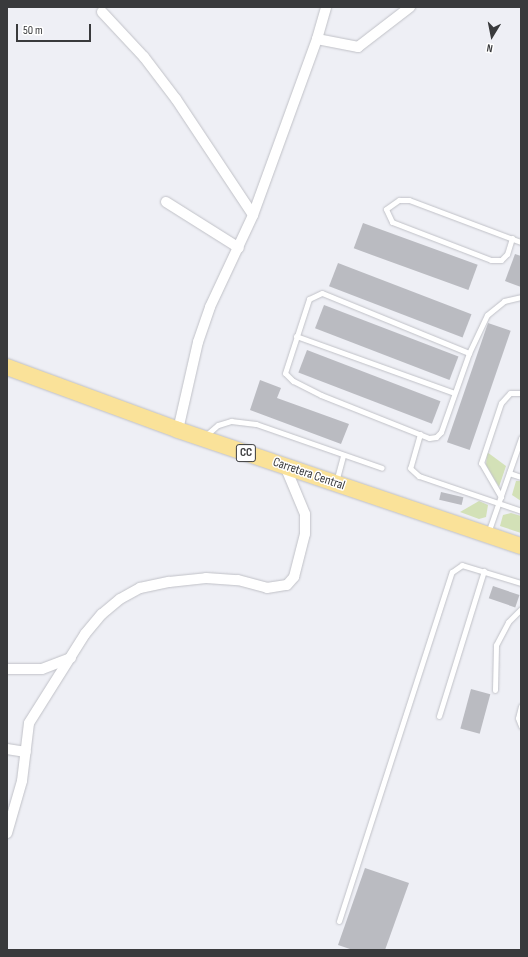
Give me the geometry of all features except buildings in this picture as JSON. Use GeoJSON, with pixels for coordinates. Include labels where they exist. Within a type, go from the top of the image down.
{"type":"FeatureCollection","features":[{"type":"Feature","properties":{"kind":"main road","name":"Carretera Central"},"geometry":{"type":"LineString","coordinates":[[7,367],[178,430],[488,533],[521,546]]}},
{"type":"Feature","properties":{"kind":"street"},"geometry":{"type":"LineString","coordinates":[[178,430],[205,321],[253,215],[317,40],[326,7]]}},
{"type":"Feature","properties":{"kind":"street"},"geometry":{"type":"LineString","coordinates":[[317,40],[358,47],[410,7]]}},
{"type":"Feature","properties":{"kind":"street"},"geometry":{"type":"LineString","coordinates":[[102,12],[144,57],[176,99],[253,215]]}},
{"type":"Feature","properties":{"kind":"street"},"geometry":{"type":"LineString","coordinates":[[166,202],[239,248]]}},
{"type":"Feature","properties":{"kind":"street"},"geometry":{"type":"LineString","coordinates":[[7,833],[22,782],[29,723],[85,634],[102,614],[120,599],[140,588],[206,578],[238,580],[267,588],[287,585],[294,576],[305,534],[305,514],[284,466]]}},
{"type":"Feature","properties":{"kind":"street"},"geometry":{"type":"LineString","coordinates":[[7,669],[42,669],[71,658]]}},
{"type":"Feature","properties":{"kind":"street"},"geometry":{"type":"LineString","coordinates":[[7,749],[26,752]]}},
{"type":"Feature","properties":{"kind":"lane"},"geometry":{"type":"LineString","coordinates":[[512,238],[507,254],[501,260],[491,260],[392,222],[386,209],[399,200],[409,200],[512,238],[521,242]]}},
{"type":"Feature","properties":{"kind":"lane"},"geometry":{"type":"LineString","coordinates":[[468,352],[322,293],[310,299],[285,366],[285,373],[293,382],[429,438],[441,432],[468,352],[487,314],[504,301],[521,297]]}},
{"type":"Feature","properties":{"kind":"lane"},"geometry":{"type":"LineString","coordinates":[[296,336],[454,393]]}},
{"type":"Feature","properties":{"kind":"lane"},"geometry":{"type":"LineString","coordinates":[[501,497],[481,463],[501,402],[510,393],[521,393]]}},
{"type":"Feature","properties":{"kind":"lane"},"geometry":{"type":"LineString","coordinates":[[203,438],[218,425],[231,421],[256,424],[382,468]]}},
{"type":"Feature","properties":{"kind":"lane"},"geometry":{"type":"LineString","coordinates":[[420,434],[410,468],[419,476],[521,511]]}},
{"type":"Feature","properties":{"kind":"lane"},"geometry":{"type":"LineString","coordinates":[[488,533],[521,438]]}},
{"type":"Feature","properties":{"kind":"lane"},"geometry":{"type":"LineString","coordinates":[[336,483],[343,454]]}},
{"type":"Feature","properties":{"kind":"lane"},"geometry":{"type":"LineString","coordinates":[[509,473],[521,476]]}},
{"type":"Feature","properties":{"kind":"lane"},"geometry":{"type":"LineString","coordinates":[[339,921],[452,572],[462,565],[521,583]]}},
{"type":"Feature","properties":{"kind":"lane"},"geometry":{"type":"LineString","coordinates":[[439,716],[484,571]]}},
{"type":"Feature","properties":{"kind":"lane"},"geometry":{"type":"LineString","coordinates":[[495,690],[496,645],[508,622],[521,609]]}},
{"type":"Feature","properties":{"kind":"lane"},"geometry":{"type":"LineString","coordinates":[[521,706],[518,718],[521,726]]}},
{"type":"Feature","properties":{"kind":"green space"},"geometry":{"type":"Polygon","coordinates":[[[487,452],[506,466],[499,487],[486,465],[487,452]]]}},
{"type":"Feature","properties":{"kind":"green space"},"geometry":{"type":"Polygon","coordinates":[[[516,481],[521,481],[521,501],[512,495],[516,481]]]}},
{"type":"Feature","properties":{"kind":"green space"},"geometry":{"type":"Polygon","coordinates":[[[479,501],[488,505],[486,517],[479,519],[460,512],[479,501]]]}},
{"type":"Feature","properties":{"kind":"green space"},"geometry":{"type":"Polygon","coordinates":[[[511,513],[521,516],[521,533],[500,526],[503,515],[511,513]]]}}]}
